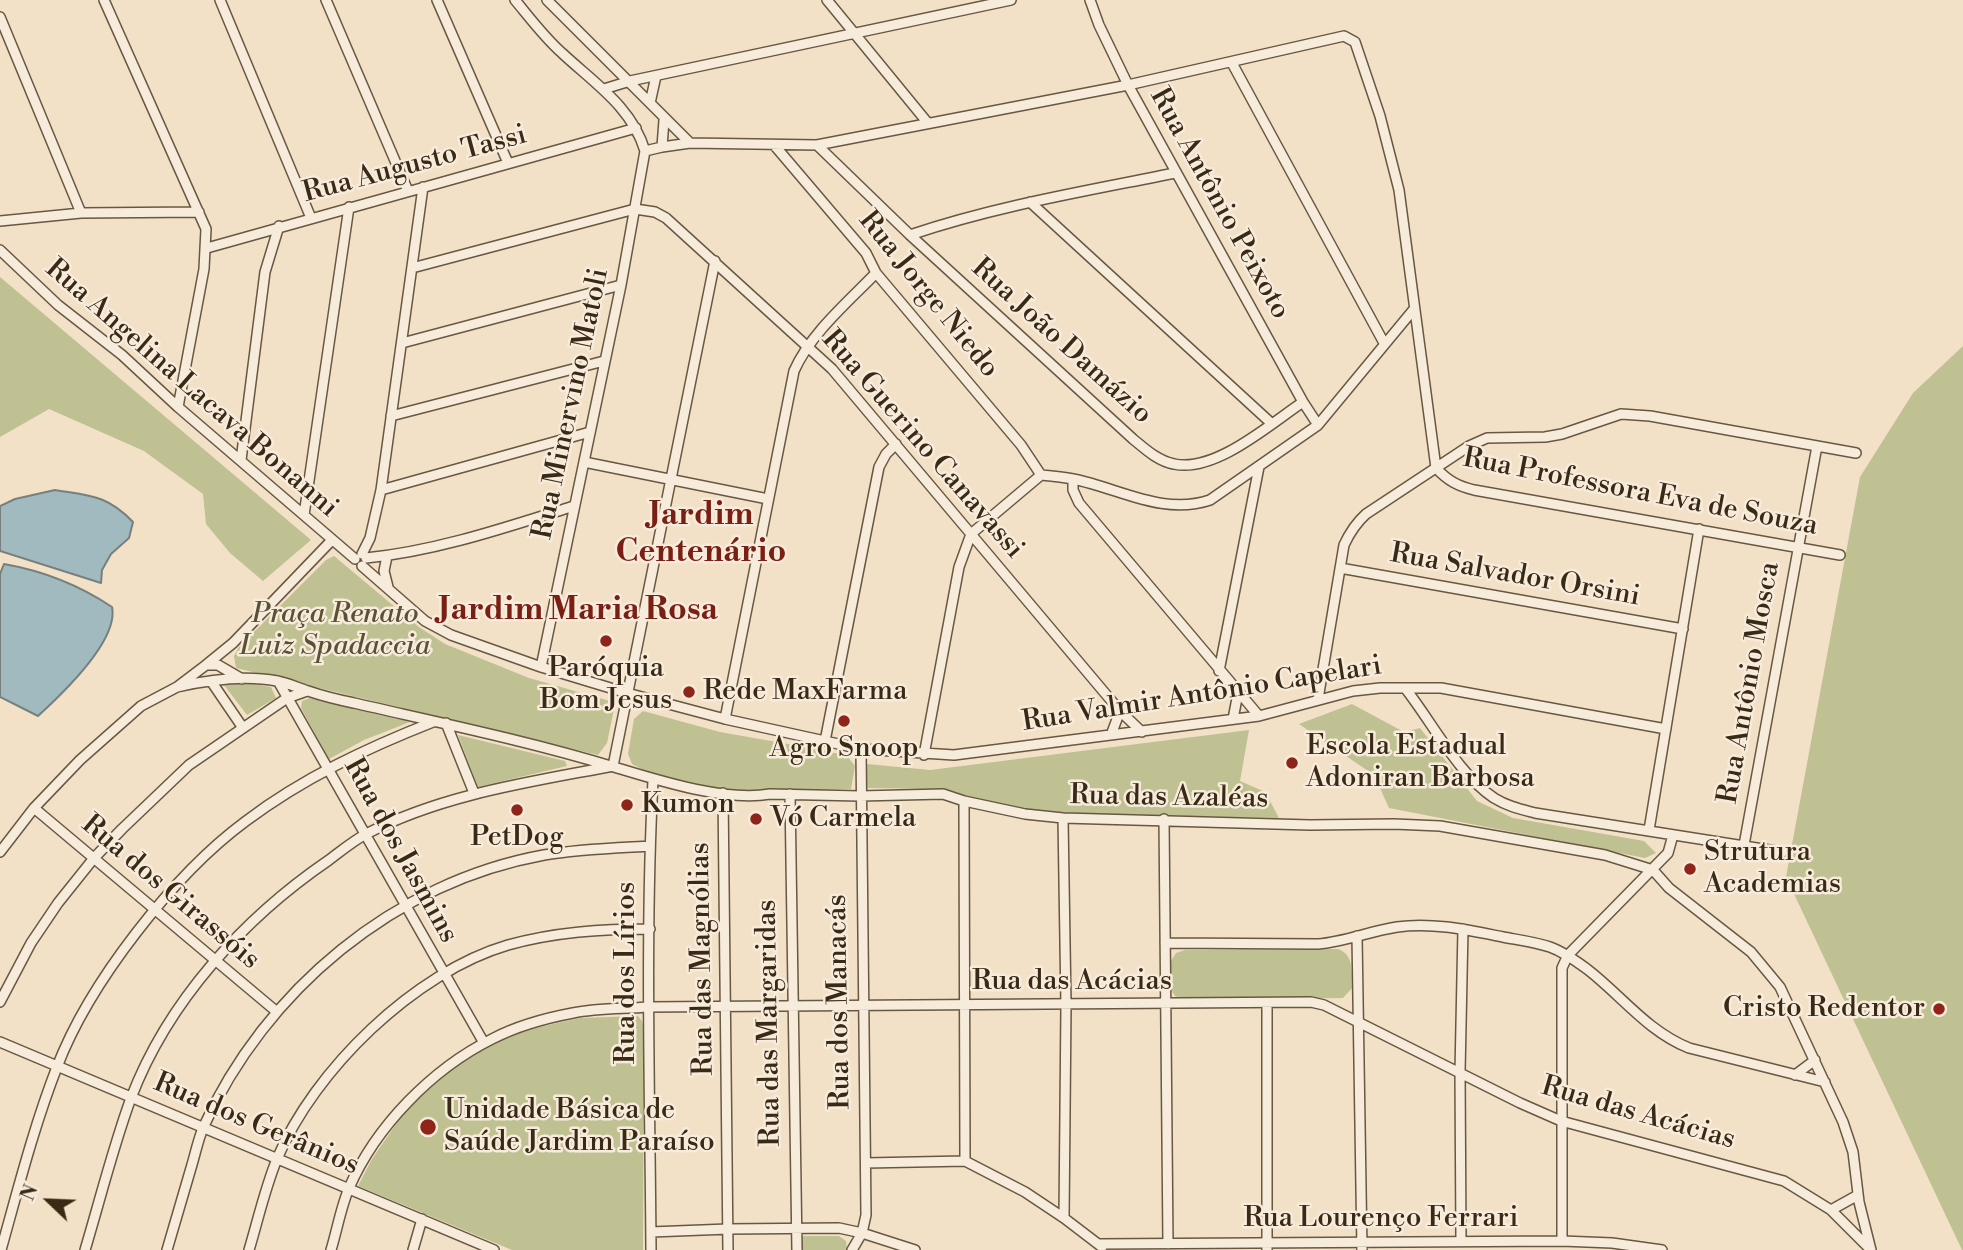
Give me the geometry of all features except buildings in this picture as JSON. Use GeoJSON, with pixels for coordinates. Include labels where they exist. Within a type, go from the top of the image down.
{"type":"FeatureCollection","features":[{"type":"Feature","properties":{"kind":"street"},"geometry":{"type":"LineString","coordinates":[[104,0],[206,229],[207,248],[178,407]]}},
{"type":"Feature","properties":{"kind":"street"},"geometry":{"type":"LineString","coordinates":[[220,0],[311,218]]}},
{"type":"Feature","properties":{"kind":"street"},"geometry":{"type":"LineString","coordinates":[[326,0],[408,191]]}},
{"type":"Feature","properties":{"kind":"street"},"geometry":{"type":"LineString","coordinates":[[437,0],[508,163]]}},
{"type":"Feature","properties":{"kind":"street"},"geometry":{"type":"LineString","coordinates":[[515,0],[554,45],[604,89],[636,128],[645,151],[690,143],[817,145],[1128,85],[1344,36],[1354,42],[1389,147],[1400,202],[1436,468]]}},
{"type":"Feature","properties":{"kind":"street"},"geometry":{"type":"LineString","coordinates":[[547,0],[630,81],[664,120],[690,143]]}},
{"type":"Feature","properties":{"kind":"street"},"geometry":{"type":"LineString","coordinates":[[827,0],[927,122]]}},
{"type":"Feature","properties":{"kind":"street"},"geometry":{"type":"LineString","coordinates":[[604,89],[630,81],[1011,0]]}},
{"type":"Feature","properties":{"kind":"street","name":"Rua Antônio Peixoto"},"geometry":{"type":"LineString","coordinates":[[1090,0],[1128,85],[1175,173],[1318,425]]}},
{"type":"Feature","properties":{"kind":"street"},"geometry":{"type":"LineString","coordinates":[[0,17],[81,213]]}},
{"type":"Feature","properties":{"kind":"street"},"geometry":{"type":"LineString","coordinates":[[1232,62],[1384,343]]}},
{"type":"Feature","properties":{"kind":"street"},"geometry":{"type":"LineString","coordinates":[[650,103],[656,76]]}},
{"type":"Feature","properties":{"kind":"street"},"geometry":{"type":"LineString","coordinates":[[662,147],[664,120]]}},
{"type":"Feature","properties":{"kind":"street","name":"Rua Augusto Tassi"},"geometry":{"type":"LineString","coordinates":[[207,248],[636,128]]}},
{"type":"Feature","properties":{"kind":"street","name":"Rua João Damázio"},"geometry":{"type":"LineString","coordinates":[[817,145],[910,235],[1133,439],[1160,459],[1175,465],[1200,465],[1224,455],[1303,402]]}},
{"type":"Feature","properties":{"kind":"street","name":"Rua Jorge Niedo"},"geometry":{"type":"LineString","coordinates":[[775,146],[866,253],[876,273],[1021,445],[1041,475]]}},
{"type":"Feature","properties":{"kind":"street","name":"Rua Minervino Matoli"},"geometry":{"type":"LineString","coordinates":[[541,667],[621,285],[645,151]]}},
{"type":"Feature","properties":{"kind":"street"},"geometry":{"type":"LineString","coordinates":[[910,235],[1030,202],[1175,173]]}},
{"type":"Feature","properties":{"kind":"street"},"geometry":{"type":"LineString","coordinates":[[423,187],[381,490],[370,538],[361,559],[387,556],[496,530],[575,506]]}},
{"type":"Feature","properties":{"kind":"street"},"geometry":{"type":"LineString","coordinates":[[1030,202],[1271,423]]}},
{"type":"Feature","properties":{"kind":"street"},"geometry":{"type":"LineString","coordinates":[[304,515],[349,207]]}},
{"type":"Feature","properties":{"kind":"street"},"geometry":{"type":"LineString","coordinates":[[412,268],[635,209]]}},
{"type":"Feature","properties":{"kind":"street","name":"Rua Guerino Canavassi"},"geometry":{"type":"LineString","coordinates":[[635,209],[655,212],[666,218],[832,369],[1120,711],[1142,732]]}},
{"type":"Feature","properties":{"kind":"street"},"geometry":{"type":"LineString","coordinates":[[0,221],[81,213],[199,212]]}},
{"type":"Feature","properties":{"kind":"street"},"geometry":{"type":"LineString","coordinates":[[241,460],[265,272],[279,226]]}},
{"type":"Feature","properties":{"kind":"street","name":"Rua Angelina Lacava Bonanni"},"geometry":{"type":"LineString","coordinates":[[0,250],[42,291],[122,355],[331,541],[361,559]]}},
{"type":"Feature","properties":{"kind":"street"},"geometry":{"type":"LineString","coordinates":[[85,1250],[131,1098],[164,1031],[214,961],[255,919],[287,890],[366,834],[404,817],[474,793],[613,766],[715,261]]}},
{"type":"Feature","properties":{"kind":"street"},"geometry":{"type":"LineString","coordinates":[[725,719],[794,371],[808,347],[876,273]]}},
{"type":"Feature","properties":{"kind":"street"},"geometry":{"type":"LineString","coordinates":[[402,343],[621,285]]}},
{"type":"Feature","properties":{"kind":"street"},"geometry":{"type":"LineString","coordinates":[[924,755],[959,567],[971,534],[1041,475],[1073,479],[1156,502],[1184,505],[1210,500],[1318,425],[1414,309]]}},
{"type":"Feature","properties":{"kind":"street"},"geometry":{"type":"LineString","coordinates":[[391,416],[604,361]]}},
{"type":"Feature","properties":{"kind":"street"},"geometry":{"type":"LineString","coordinates":[[1318,699],[1344,545],[1356,523],[1469,446],[1487,438],[1562,434],[1621,414],[1650,416],[1856,453]]}},
{"type":"Feature","properties":{"kind":"street"},"geometry":{"type":"LineString","coordinates":[[381,490],[590,432]]}},
{"type":"Feature","properties":{"kind":"street"},"geometry":{"type":"LineString","coordinates":[[825,741],[878,467],[896,444]]}},
{"type":"Feature","properties":{"kind":"street","name":"Rua Antônio Mosca"},"geometry":{"type":"LineString","coordinates":[[1744,845],[1817,446]]}},
{"type":"Feature","properties":{"kind":"street"},"geometry":{"type":"LineString","coordinates":[[584,462],[768,499]]}},
{"type":"Feature","properties":{"kind":"street"},"geometry":{"type":"LineString","coordinates":[[1219,671],[1259,467]]}},
{"type":"Feature","properties":{"kind":"street","name":"Rua Professora Eva de Souza"},"geometry":{"type":"LineString","coordinates":[[1436,468],[1446,479],[1474,490],[1840,555]]}},
{"type":"Feature","properties":{"kind":"street"},"geometry":{"type":"LineString","coordinates":[[1073,479],[1073,490],[1079,503],[1259,716]]}},
{"type":"Feature","properties":{"kind":"street"},"geometry":{"type":"LineString","coordinates":[[1649,830],[1699,529]]}},
{"type":"Feature","properties":{"kind":"street"},"geometry":{"type":"LineString","coordinates":[[200,682],[218,664],[233,643],[331,541]]}},
{"type":"Feature","properties":{"kind":"street"},"geometry":{"type":"LineString","coordinates":[[387,556],[384,571],[389,589]]}},
{"type":"Feature","properties":{"kind":"street","name":"Rua Valmir Antônio Capelari"},"geometry":{"type":"LineString","coordinates":[[361,559],[425,621],[451,635],[541,667],[627,693],[725,719],[861,749],[954,755],[1259,716],[1353,691],[1405,688],[1467,773],[1500,801],[1535,813],[1782,852]]}},
{"type":"Feature","properties":{"kind":"street","name":"Rua Salvador Orsini"},"geometry":{"type":"LineString","coordinates":[[1340,568],[1683,629]]}},
{"type":"Feature","properties":{"kind":"street","name":"Rua das Azaléas"},"geometry":{"type":"LineString","coordinates":[[0,852],[34,808],[80,760],[141,706],[177,687],[233,643]]}},
{"type":"Feature","properties":{"kind":"street"},"geometry":{"type":"LineString","coordinates":[[206,665],[218,664]]}},
{"type":"Feature","properties":{"kind":"street","name":"Rua das Azaléas"},"geometry":{"type":"LineString","coordinates":[[218,664],[243,679]]}},
{"type":"Feature","properties":{"kind":"street","name":"Rua das Azaléas"},"geometry":{"type":"LineString","coordinates":[[177,687],[200,682],[243,679],[278,681],[307,691],[613,766],[653,780],[723,793],[760,796],[943,794],[1025,814],[1063,818],[1440,826],[1605,855],[1653,870],[1668,888],[1751,953],[1780,987],[1843,1122],[1853,1152],[1858,1195],[1871,1250]]}},
{"type":"Feature","properties":{"kind":"street"},"geometry":{"type":"LineString","coordinates":[[211,681],[243,728]]}},
{"type":"Feature","properties":{"kind":"street","name":"Rua dos Jasmins"},"geometry":{"type":"LineString","coordinates":[[278,681],[484,1044]]}},
{"type":"Feature","properties":{"kind":"street"},"geometry":{"type":"LineString","coordinates":[[1405,688],[1441,688],[1666,729]]}},
{"type":"Feature","properties":{"kind":"street"},"geometry":{"type":"LineString","coordinates":[[0,1002],[32,943],[58,903],[94,858],[189,765],[287,698],[307,691]]}},
{"type":"Feature","properties":{"kind":"street"},"geometry":{"type":"LineString","coordinates":[[1234,719],[1238,693]]}},
{"type":"Feature","properties":{"kind":"street"},"geometry":{"type":"LineString","coordinates":[[1111,735],[1120,711]]}},
{"type":"Feature","properties":{"kind":"street"},"geometry":{"type":"LineString","coordinates":[[1,1250],[57,1066],[103,979],[155,910],[211,851],[244,822],[327,769],[379,743],[435,721]]}},
{"type":"Feature","properties":{"kind":"street"},"geometry":{"type":"LineString","coordinates":[[446,723],[474,793]]}},
{"type":"Feature","properties":{"kind":"street","name":"Rua dos Manacás"},"geometry":{"type":"LineString","coordinates":[[852,1250],[862,1233],[866,1215],[861,749]]}},
{"type":"Feature","properties":{"kind":"street","name":"Rua dos Lírios"},"geometry":{"type":"LineString","coordinates":[[651,1250],[648,1007],[653,780]]}},
{"type":"Feature","properties":{"kind":"street","name":"Rua das Magnólias"},"geometry":{"type":"LineString","coordinates":[[723,793],[729,1250]]}},
{"type":"Feature","properties":{"kind":"street","name":"Rua das Margaridas"},"geometry":{"type":"LineString","coordinates":[[790,794],[797,1250]]}},
{"type":"Feature","properties":{"kind":"street"},"geometry":{"type":"LineString","coordinates":[[964,801],[965,1161]]}},
{"type":"Feature","properties":{"kind":"street","name":"Rua dos Girassóis"},"geometry":{"type":"LineString","coordinates":[[34,808],[277,1012]]}},
{"type":"Feature","properties":{"kind":"street"},"geometry":{"type":"LineString","coordinates":[[1063,818],[1066,1005],[1064,1217]]}},
{"type":"Feature","properties":{"kind":"street"},"geometry":{"type":"LineString","coordinates":[[1164,819],[1168,1244]]}},
{"type":"Feature","properties":{"kind":"street"},"geometry":{"type":"LineString","coordinates":[[1562,1241],[1560,977],[1568,955],[1668,853],[1673,835]]}},
{"type":"Feature","properties":{"kind":"street"},"geometry":{"type":"LineString","coordinates":[[167,1250],[203,1129],[237,1066],[277,1012],[313,974],[340,951],[405,905],[439,887],[486,871],[542,855],[650,846]]}},
{"type":"Feature","properties":{"kind":"street"},"geometry":{"type":"LineString","coordinates":[[1165,943],[1318,944],[1396,927],[1416,926],[1463,929],[1538,944],[1568,955],[1669,1040],[1689,1048],[1825,1082]]}},
{"type":"Feature","properties":{"kind":"street"},"geometry":{"type":"LineString","coordinates":[[249,1250],[277,1160],[313,1094],[367,1033],[408,998],[464,963],[506,946],[549,935],[597,929],[650,929]]}},
{"type":"Feature","properties":{"kind":"street"},"geometry":{"type":"LineString","coordinates":[[1461,1241],[1463,929]]}},
{"type":"Feature","properties":{"kind":"street"},"geometry":{"type":"LineString","coordinates":[[1357,936],[1362,1246]]}},
{"type":"Feature","properties":{"kind":"street","name":"Rua das Acácias"},"geometry":{"type":"LineString","coordinates":[[331,1250],[349,1189],[366,1157],[400,1111],[437,1075],[484,1044],[531,1023],[569,1014],[648,1007],[1318,1003],[1561,1121],[1784,1181],[1830,1210],[1871,1250]]}},
{"type":"Feature","properties":{"kind":"street"},"geometry":{"type":"LineString","coordinates":[[1266,1004],[1267,1246]]}},
{"type":"Feature","properties":{"kind":"street","name":"Rua dos Gerânios"},"geometry":{"type":"LineString","coordinates":[[0,1042],[494,1250]]}},
{"type":"Feature","properties":{"kind":"street"},"geometry":{"type":"LineString","coordinates":[[1795,1075],[1815,1060]]}},
{"type":"Feature","properties":{"kind":"street"},"geometry":{"type":"LineString","coordinates":[[866,1163],[965,1161],[1025,1192],[1064,1217],[1102,1247]]}},
{"type":"Feature","properties":{"kind":"street"},"geometry":{"type":"LineString","coordinates":[[1830,1210],[1858,1195]]}},
{"type":"Feature","properties":{"kind":"street"},"geometry":{"type":"LineString","coordinates":[[413,1250],[422,1220]]}},
{"type":"Feature","properties":{"kind":"street"},"geometry":{"type":"LineString","coordinates":[[651,1232],[839,1228],[915,1250]]}},
{"type":"Feature","properties":{"kind":"street","name":"Rua Lourenço Ferrari"},"geometry":{"type":"LineString","coordinates":[[1102,1247],[1168,1244],[1362,1246],[1461,1241],[1562,1241],[1612,1242],[1662,1250]]}},
{"type":"Feature","properties":{"kind":"green space"},"geometry":{"type":"Polygon","coordinates":[[[0,277],[311,540],[263,581],[230,553],[206,524],[203,494],[144,451],[49,409],[0,437],[0,277]]]}},
{"type":"Feature","properties":{"kind":"green space"},"geometry":{"type":"Polygon","coordinates":[[[1963,346],[1962,1250],[1786,877],[1860,477],[1913,393],[1963,346]]]}},
{"type":"Feature","properties":{"kind":"green space","name":"Praça Renato Luiz Spadaccia"},"geometry":{"type":"Polygon","coordinates":[[[334,556],[419,627],[445,644],[529,678],[610,701],[614,709],[607,743],[598,755],[236,668],[234,656],[239,647],[326,560],[334,556]]]}},
{"type":"Feature","properties":{"kind":"green space"},"geometry":{"type":"Polygon","coordinates":[[[230,680],[271,687],[276,698],[247,715],[224,685],[230,680]]]}},
{"type":"Feature","properties":{"kind":"green space"},"geometry":{"type":"Polygon","coordinates":[[[310,698],[410,722],[364,740],[329,759],[301,708],[302,701],[310,698]]]}},
{"type":"Feature","properties":{"kind":"green space"},"geometry":{"type":"Polygon","coordinates":[[[1352,704],[1404,732],[1420,728],[1477,801],[1513,818],[1644,841],[1656,853],[1645,858],[1389,808],[1374,775],[1299,724],[1352,704]]]}},
{"type":"Feature","properties":{"kind":"green space"},"geometry":{"type":"Polygon","coordinates":[[[643,711],[720,732],[847,756],[855,766],[851,789],[749,792],[704,786],[649,773],[632,764],[628,754],[634,719],[643,711]]]}},
{"type":"Feature","properties":{"kind":"green space"},"geometry":{"type":"Polygon","coordinates":[[[1249,730],[1240,781],[1265,792],[1279,818],[1025,813],[964,799],[940,789],[866,788],[867,764],[930,770],[1249,730]]]}},
{"type":"Feature","properties":{"kind":"green space"},"geometry":{"type":"Polygon","coordinates":[[[458,735],[565,761],[567,766],[478,787],[458,735]]]}},
{"type":"Feature","properties":{"kind":"green space"},"geometry":{"type":"Polygon","coordinates":[[[1338,949],[1350,960],[1352,971],[1352,988],[1343,998],[1185,1000],[1175,996],[1170,988],[1171,961],[1176,953],[1185,950],[1338,949]]]}},
{"type":"Feature","properties":{"kind":"green space"},"geometry":{"type":"Polygon","coordinates":[[[638,1016],[644,1031],[643,1250],[512,1250],[358,1186],[372,1159],[407,1108],[465,1055],[530,1029],[580,1018],[638,1016]]]}},
{"type":"Feature","properties":{"kind":"green space"},"geometry":{"type":"Polygon","coordinates":[[[803,1236],[839,1236],[846,1241],[847,1250],[800,1250],[800,1239],[803,1236]]]}},
{"type":"Feature","properties":{"kind":"water"},"geometry":{"type":"Polygon","coordinates":[[[55,490],[98,498],[115,506],[133,522],[129,538],[111,554],[102,570],[101,583],[0,551],[0,506],[15,499],[55,490]]]}},
{"type":"Feature","properties":{"kind":"water"},"geometry":{"type":"Polygon","coordinates":[[[4,564],[61,580],[112,607],[112,620],[98,650],[73,681],[38,716],[0,697],[0,574],[4,564]]]}},
{"type":"Feature","properties":{"kind":"place","name":"Paróquia Bom Jesus"},"geometry":{"type":"Point","coordinates":[606,641]}},
{"type":"Feature","properties":{"kind":"place","name":"Rede MaxFarma"},"geometry":{"type":"Point","coordinates":[689,692]}},
{"type":"Feature","properties":{"kind":"place","name":"Agro Snoop"},"geometry":{"type":"Point","coordinates":[844,721]}},
{"type":"Feature","properties":{"kind":"place","name":"Escola Estadual Adoniran Barbosa"},"geometry":{"type":"Point","coordinates":[1292,763]}},
{"type":"Feature","properties":{"kind":"place","name":"Kumon"},"geometry":{"type":"Point","coordinates":[627,805]}},
{"type":"Feature","properties":{"kind":"place","name":"PetDog"},"geometry":{"type":"Point","coordinates":[517,810]}},
{"type":"Feature","properties":{"kind":"place","name":"Vó Carmela"},"geometry":{"type":"Point","coordinates":[756,819]}},
{"type":"Feature","properties":{"kind":"place","name":"Strutura Academias"},"geometry":{"type":"Point","coordinates":[1690,869]}},
{"type":"Feature","properties":{"kind":"place","name":"Cristo Redentor"},"geometry":{"type":"Point","coordinates":[1939,1009]}},
{"type":"Feature","properties":{"kind":"place","name":"Unidade Básica de Saúde Jardim Paraíso"},"geometry":{"type":"Point","coordinates":[428,1127]}},
{"type":"Feature","properties":{"kind":"district","name":"Jardim Centenário"},"geometry":{"type":"Point","coordinates":[701,534]}},
{"type":"Feature","properties":{"kind":"district","name":"Jardim Maria Rosa"},"geometry":{"type":"Point","coordinates":[578,611]}}]}
